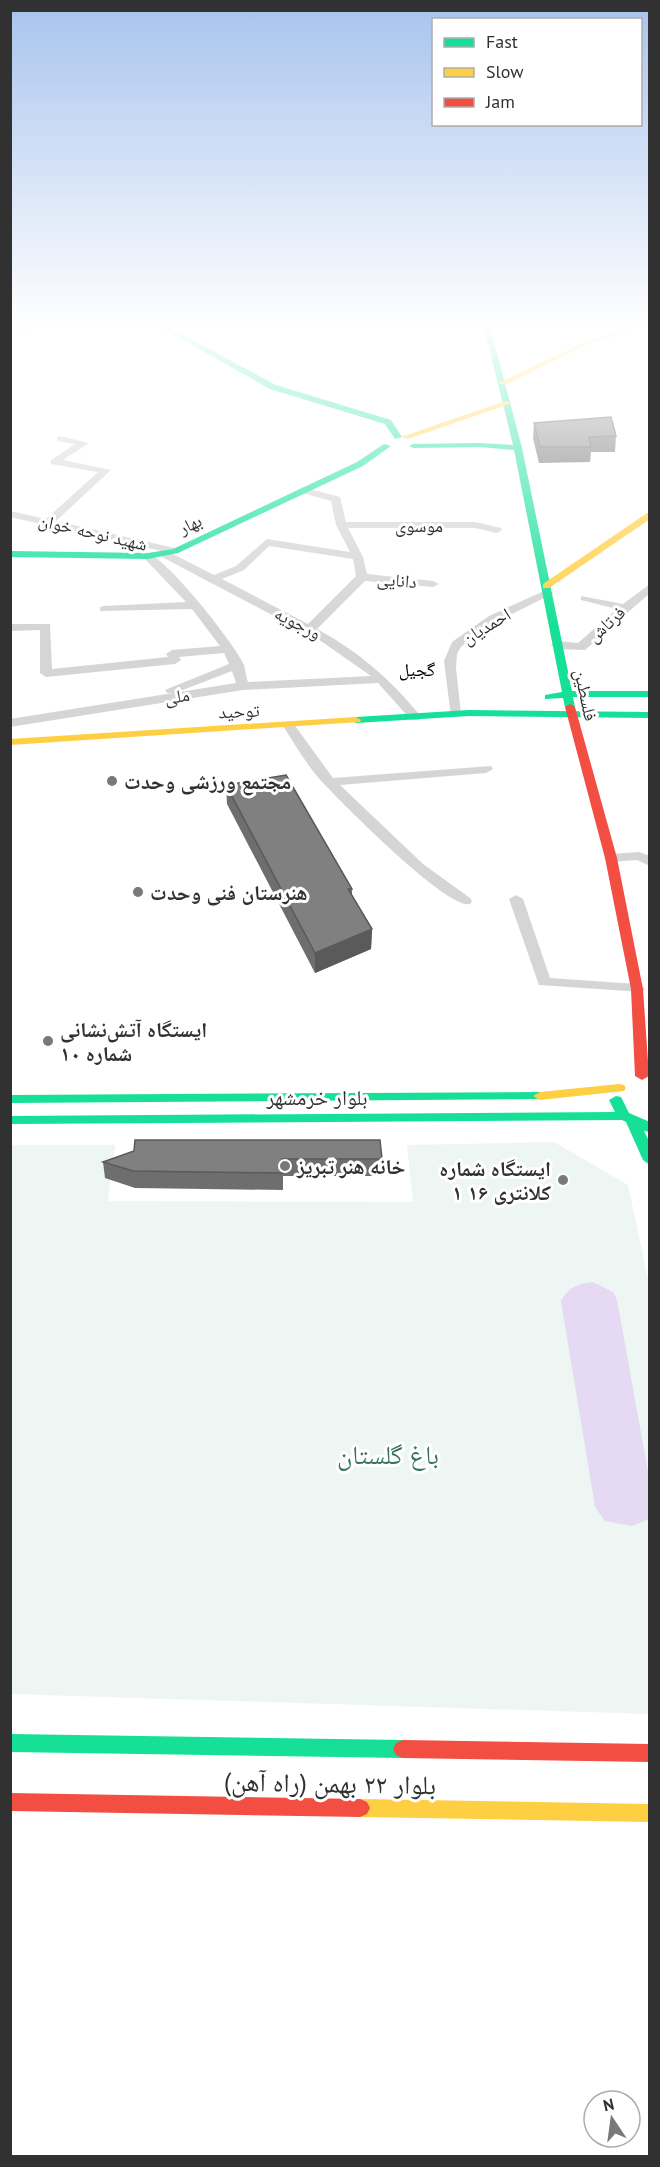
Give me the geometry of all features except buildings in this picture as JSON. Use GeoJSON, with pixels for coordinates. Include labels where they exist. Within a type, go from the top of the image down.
{"type":"FeatureCollection","features":[{"type":"Feature","properties":{"kind":"main road"},"geometry":{"type":"LineString","coordinates":[[390,424],[403,443],[517,442]]}},
{"type":"Feature","properties":{"kind":"main road","name":"بهار"},"geometry":{"type":"LineString","coordinates":[[10,554],[148,556],[169,552],[403,443],[453,424]]}},
{"type":"Feature","properties":{"kind":"main road","name":"فلسطین"},"geometry":{"type":"LineString","coordinates":[[513,424],[557,645],[574,694],[577,714],[635,857],[646,1075]]}},
{"type":"Feature","properties":{"kind":"main road"},"geometry":{"type":"LineString","coordinates":[[547,589],[650,515]]}},
{"type":"Feature","properties":{"kind":"main road"},"geometry":{"type":"LineString","coordinates":[[462,714],[574,694],[650,694]]}},
{"type":"Feature","properties":{"kind":"main road"},"geometry":{"type":"LineString","coordinates":[[462,714],[650,715]]}},
{"type":"Feature","properties":{"kind":"main road","name":"توحید"},"geometry":{"type":"LineString","coordinates":[[10,742],[462,714]]}},
{"type":"Feature","properties":{"kind":"main road"},"geometry":{"type":"LineString","coordinates":[[646,1075],[625,1083],[619,1088],[616,1102],[650,1160]]}},
{"type":"Feature","properties":{"kind":"main road","name":"بلوار خرمشهر"},"geometry":{"type":"LineString","coordinates":[[10,1099],[550,1096],[619,1088]]}},
{"type":"Feature","properties":{"kind":"main road"},"geometry":{"type":"LineString","coordinates":[[287,1118],[288,1097]]}},
{"type":"Feature","properties":{"kind":"main road","name":"بلوار خرمشهر"},"geometry":{"type":"LineString","coordinates":[[10,1120],[628,1119],[650,1128]]}},
{"type":"Feature","properties":{"kind":"main road","name":"بلوار ۲۲ بهمن (راه آهن)"},"geometry":{"type":"LineString","coordinates":[[10,1743],[650,1753]]}},
{"type":"Feature","properties":{"kind":"main road","name":"بلوار ۲۲ بهمن (راه آهن)"},"geometry":{"type":"LineString","coordinates":[[10,1802],[650,1813]]}},
{"type":"Feature","properties":{"kind":"street"},"geometry":{"type":"LineString","coordinates":[[49,522],[106,470],[54,462],[84,443],[60,439]]}},
{"type":"Feature","properties":{"kind":"street"},"geometry":{"type":"LineString","coordinates":[[303,490],[336,500],[341,525],[358,557],[362,577],[310,629]]}},
{"type":"Feature","properties":{"kind":"street","name":"شهید نوحه خوان"},"geometry":{"type":"LineString","coordinates":[[10,514],[169,552]]}},
{"type":"Feature","properties":{"kind":"street","name":"موسوی"},"geometry":{"type":"LineString","coordinates":[[341,525],[475,525],[497,530]]}},
{"type":"Feature","properties":{"kind":"street"},"geometry":{"type":"LineString","coordinates":[[215,578],[240,568],[267,542],[358,557]]}},
{"type":"Feature","properties":{"kind":"street","name":"ورجویه"},"geometry":{"type":"LineString","coordinates":[[169,552],[344,647],[382,679],[415,717]]}},
{"type":"Feature","properties":{"kind":"street"},"geometry":{"type":"LineString","coordinates":[[148,556],[195,605],[238,665],[243,686]]}},
{"type":"Feature","properties":{"kind":"street","name":"دانایی"},"geometry":{"type":"LineString","coordinates":[[362,577],[433,584]]}},
{"type":"Feature","properties":{"kind":"street","name":"فرتاش"},"geometry":{"type":"LineString","coordinates":[[557,645],[581,647],[650,587]]}},
{"type":"Feature","properties":{"kind":"street","name":"احمدیان"},"geometry":{"type":"LineString","coordinates":[[462,714],[451,653],[458,640],[547,589]]}},
{"type":"Feature","properties":{"kind":"street"},"geometry":{"type":"LineString","coordinates":[[585,598],[627,605],[650,606]]}},
{"type":"Feature","properties":{"kind":"street"},"geometry":{"type":"LineString","coordinates":[[104,609],[195,605]]}},
{"type":"Feature","properties":{"kind":"street"},"geometry":{"type":"LineString","coordinates":[[10,628],[46,626],[46,673],[175,660],[172,654],[227,649]]}},
{"type":"Feature","properties":{"kind":"street"},"geometry":{"type":"LineString","coordinates":[[141,701],[238,665]]}},
{"type":"Feature","properties":{"kind":"street","name":"ملی"},"geometry":{"type":"LineString","coordinates":[[10,723],[243,686],[382,679]]}},
{"type":"Feature","properties":{"kind":"street"},"geometry":{"type":"LineString","coordinates":[[289,726],[329,782],[417,867],[465,901]]}},
{"type":"Feature","properties":{"kind":"street"},"geometry":{"type":"LineString","coordinates":[[329,782],[486,769]]}},
{"type":"Feature","properties":{"kind":"street"},"geometry":{"type":"LineString","coordinates":[[516,899],[544,982],[643,991]]}},
{"type":"Feature","properties":{"kind":"green space","name":"باغ گلستان"},"geometry":{"type":"Polygon","coordinates":[[[554,1142],[628,1185],[650,1288],[649,1714],[11,1694],[11,1145],[115,1145],[108,1201],[413,1202],[407,1145],[554,1142]]]}},
{"type":"Feature","properties":{"kind":"shaded area"},"geometry":{"type":"Polygon","coordinates":[[[593,1282],[613,1292],[617,1300],[649,1477],[649,1519],[632,1526],[605,1521],[595,1507],[561,1301],[574,1287],[593,1282]]]}},
{"type":"Feature","properties":{"kind":"traffic: fast"},"geometry":{"type":"LineString","coordinates":[[389,424],[398,437]]}},
{"type":"Feature","properties":{"kind":"traffic: fast"},"geometry":{"type":"LineString","coordinates":[[512,424],[570,707]]}},
{"type":"Feature","properties":{"kind":"traffic: fast"},"geometry":{"type":"LineString","coordinates":[[413,446],[480,445],[518,448]]}},
{"type":"Feature","properties":{"kind":"traffic: fast"},"geometry":{"type":"LineString","coordinates":[[10,554],[148,556],[175,551],[360,464],[387,446]]}},
{"type":"Feature","properties":{"kind":"traffic: fast"},"geometry":{"type":"LineString","coordinates":[[549,697],[567,694],[650,694]]}},
{"type":"Feature","properties":{"kind":"traffic: fast"},"geometry":{"type":"LineString","coordinates":[[356,720],[469,713],[650,715]]}},
{"type":"Feature","properties":{"kind":"traffic: fast"},"geometry":{"type":"LineString","coordinates":[[10,1099],[540,1096]]}},
{"type":"Feature","properties":{"kind":"traffic: fast"},"geometry":{"type":"LineString","coordinates":[[616,1100],[624,1116],[650,1128]]}},
{"type":"Feature","properties":{"kind":"traffic: fast"},"geometry":{"type":"LineString","coordinates":[[10,1120],[624,1116]]}},
{"type":"Feature","properties":{"kind":"traffic: fast"},"geometry":{"type":"LineString","coordinates":[[633,1122],[650,1160]]}},
{"type":"Feature","properties":{"kind":"traffic: fast"},"geometry":{"type":"LineString","coordinates":[[10,1743],[403,1749]]}},
{"type":"Feature","properties":{"kind":"traffic: slow"},"geometry":{"type":"LineString","coordinates":[[405,437],[444,424]]}},
{"type":"Feature","properties":{"kind":"traffic: slow"},"geometry":{"type":"LineString","coordinates":[[546,586],[650,515]]}},
{"type":"Feature","properties":{"kind":"traffic: slow"},"geometry":{"type":"LineString","coordinates":[[10,742],[356,720]]}},
{"type":"Feature","properties":{"kind":"traffic: slow"},"geometry":{"type":"LineString","coordinates":[[540,1096],[619,1088]]}},
{"type":"Feature","properties":{"kind":"traffic: slow"},"geometry":{"type":"LineString","coordinates":[[360,1808],[650,1813]]}},
{"type":"Feature","properties":{"kind":"traffic: jam"},"geometry":{"type":"LineString","coordinates":[[570,707],[611,858],[637,989],[642,1076]]}},
{"type":"Feature","properties":{"kind":"traffic: jam"},"geometry":{"type":"LineString","coordinates":[[403,1749],[650,1753]]}},
{"type":"Feature","properties":{"kind":"traffic: jam"},"geometry":{"type":"LineString","coordinates":[[10,1802],[360,1808]]}},
{"type":"Feature","properties":{"kind":"place","name":"مجتمع ورزشی وحدت"},"geometry":{"type":"Point","coordinates":[112,781]}},
{"type":"Feature","properties":{"kind":"place","name":"هنرستان فنی وحدت"},"geometry":{"type":"Point","coordinates":[138,892]}},
{"type":"Feature","properties":{"kind":"place","name":"ایستگاه آتش‌نشانی شماره ۱۰"},"geometry":{"type":"Point","coordinates":[48,1041]}},
{"type":"Feature","properties":{"kind":"place","name":"خانه هنر تبریز"},"geometry":{"type":"Point","coordinates":[285,1166]}},
{"type":"Feature","properties":{"kind":"place","name":"ایستگاه شماره ۱ کلانتری ۱۶"},"geometry":{"type":"Point","coordinates":[563,1180]}},
{"type":"Feature","properties":{"kind":"district","name":"گجیل"},"geometry":{"type":"Point","coordinates":[417,669]}}]}
